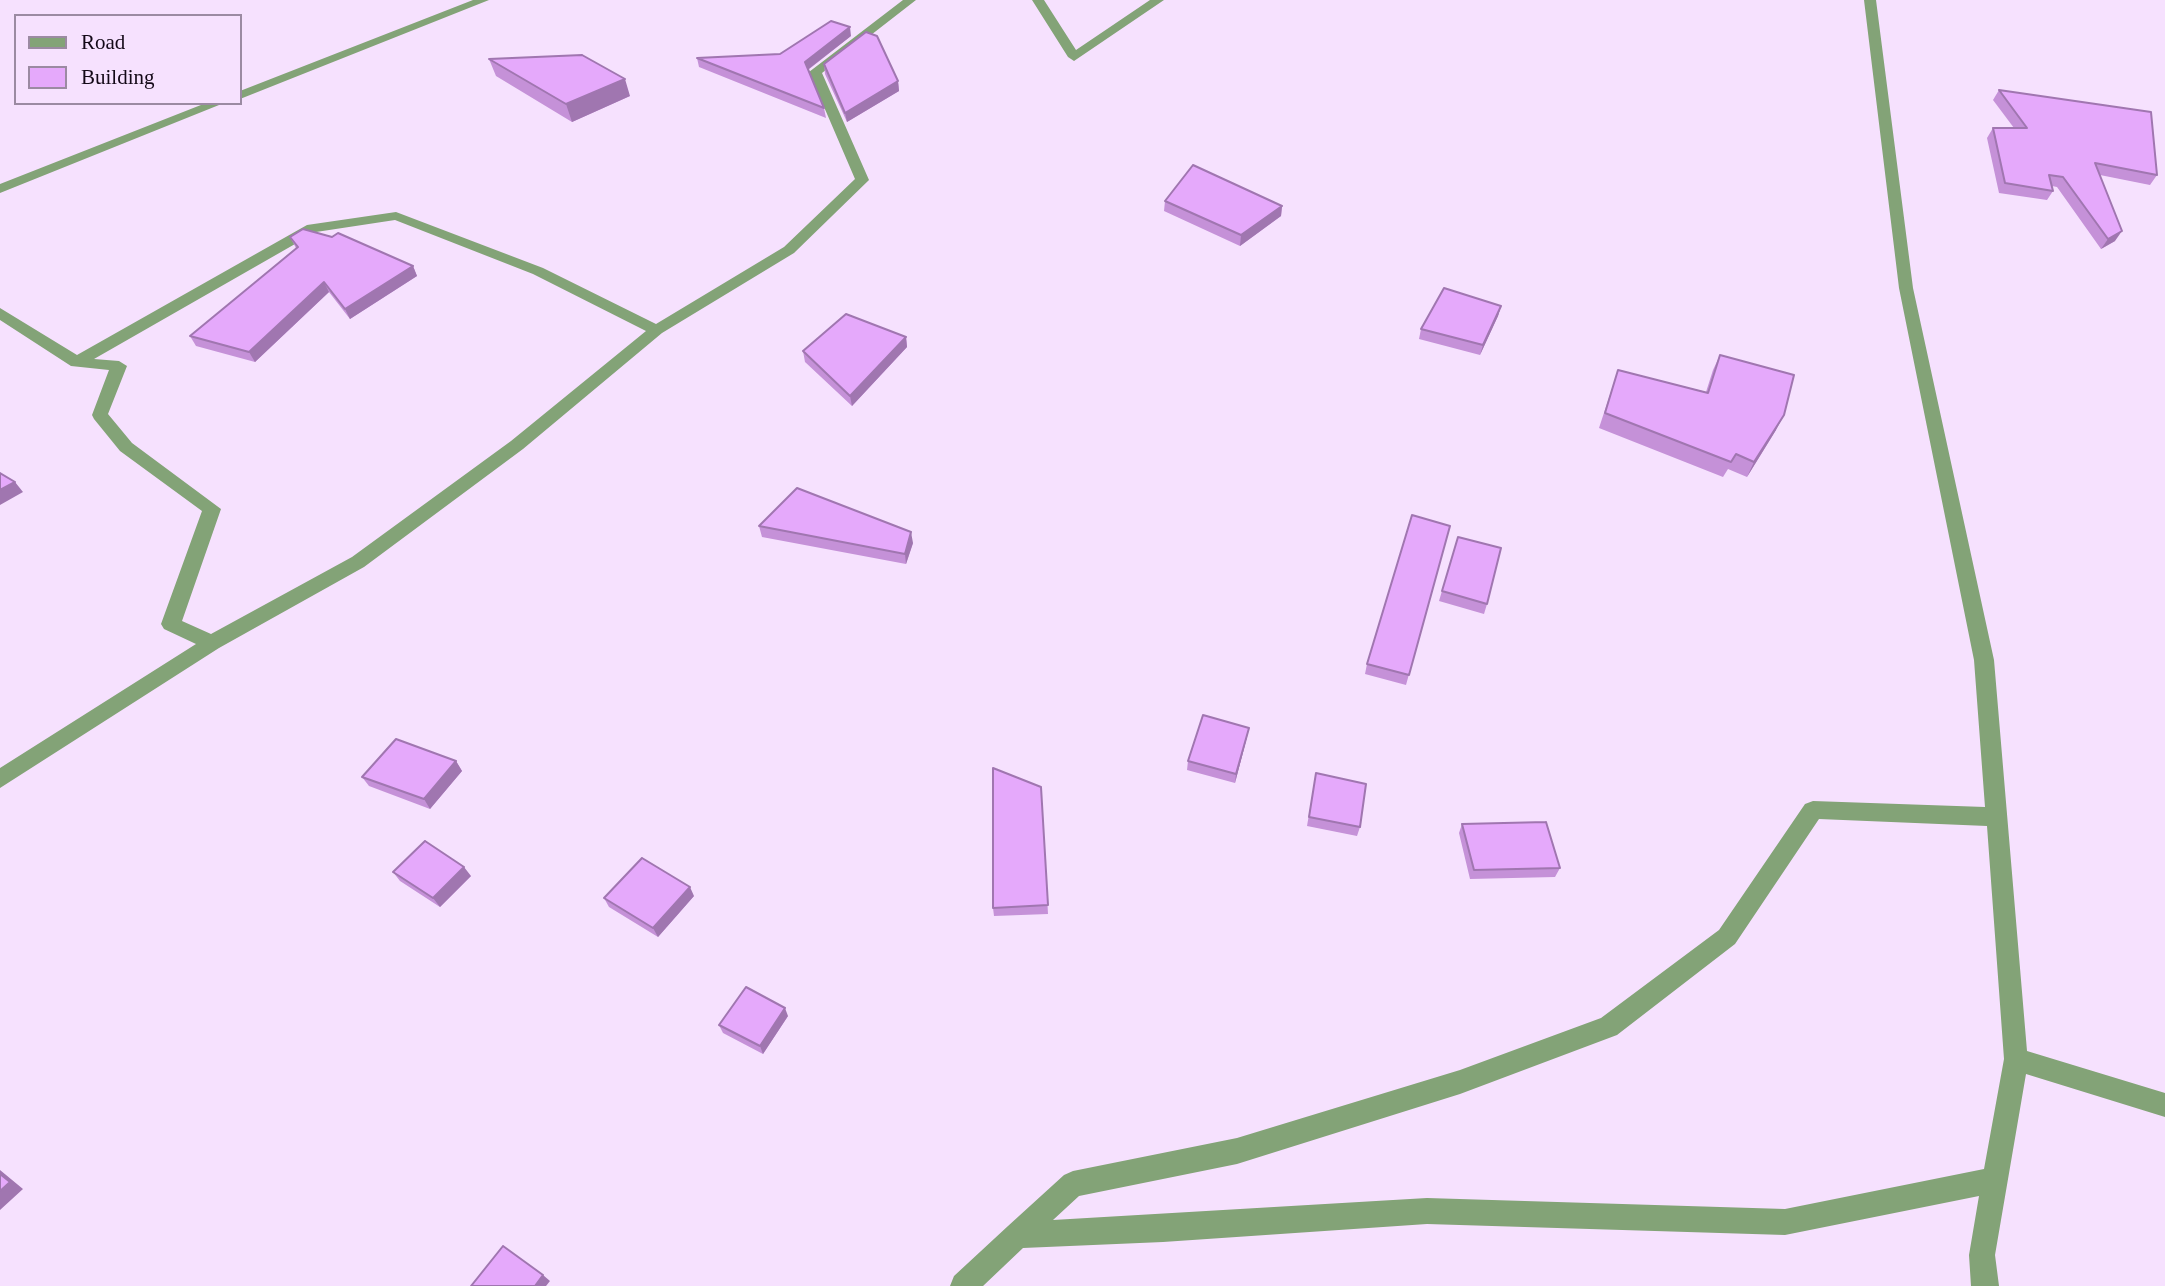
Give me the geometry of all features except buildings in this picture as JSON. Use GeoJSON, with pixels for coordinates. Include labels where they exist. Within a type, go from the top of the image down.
{"type":"FeatureCollection","features":[{"type":"Feature","properties":{"kind":"street"},"geometry":{"type":"LineString","coordinates":[[242,94],[483,0]]}},
{"type":"Feature","properties":{"kind":"street"},"geometry":{"type":"LineString","coordinates":[[0,779],[212,643],[358,562],[517,445],[657,330],[789,250],[862,180],[815,72],[910,0]]}},
{"type":"Feature","properties":{"kind":"street"},"geometry":{"type":"LineString","coordinates":[[1038,0],[1074,57],[1158,0]]}},
{"type":"Feature","properties":{"kind":"street"},"geometry":{"type":"LineString","coordinates":[[1870,0],[1906,288],[1984,660],[2016,1059],[1982,1255],[1985,1286]]}},
{"type":"Feature","properties":{"kind":"street"},"geometry":{"type":"LineString","coordinates":[[0,189],[213,105]]}},
{"type":"Feature","properties":{"kind":"street"},"geometry":{"type":"LineString","coordinates":[[77,362],[312,228],[396,216],[538,271],[657,330]]}},
{"type":"Feature","properties":{"kind":"street"},"geometry":{"type":"LineString","coordinates":[[0,313],[77,362],[119,366],[100,415],[126,447],[212,509],[171,624],[212,643]]}},
{"type":"Feature","properties":{"kind":"street"},"geometry":{"type":"LineString","coordinates":[[964,1286],[1073,1184],[1237,1151],[1460,1082],[1609,1027],[1727,937],[1814,810],[1997,817]]}},
{"type":"Feature","properties":{"kind":"street"},"geometry":{"type":"LineString","coordinates":[[2016,1059],[2165,1105]]}},
{"type":"Feature","properties":{"kind":"street"},"geometry":{"type":"LineString","coordinates":[[1017,1235],[1163,1229],[1427,1211],[1785,1222],[1995,1180]]}}]}
